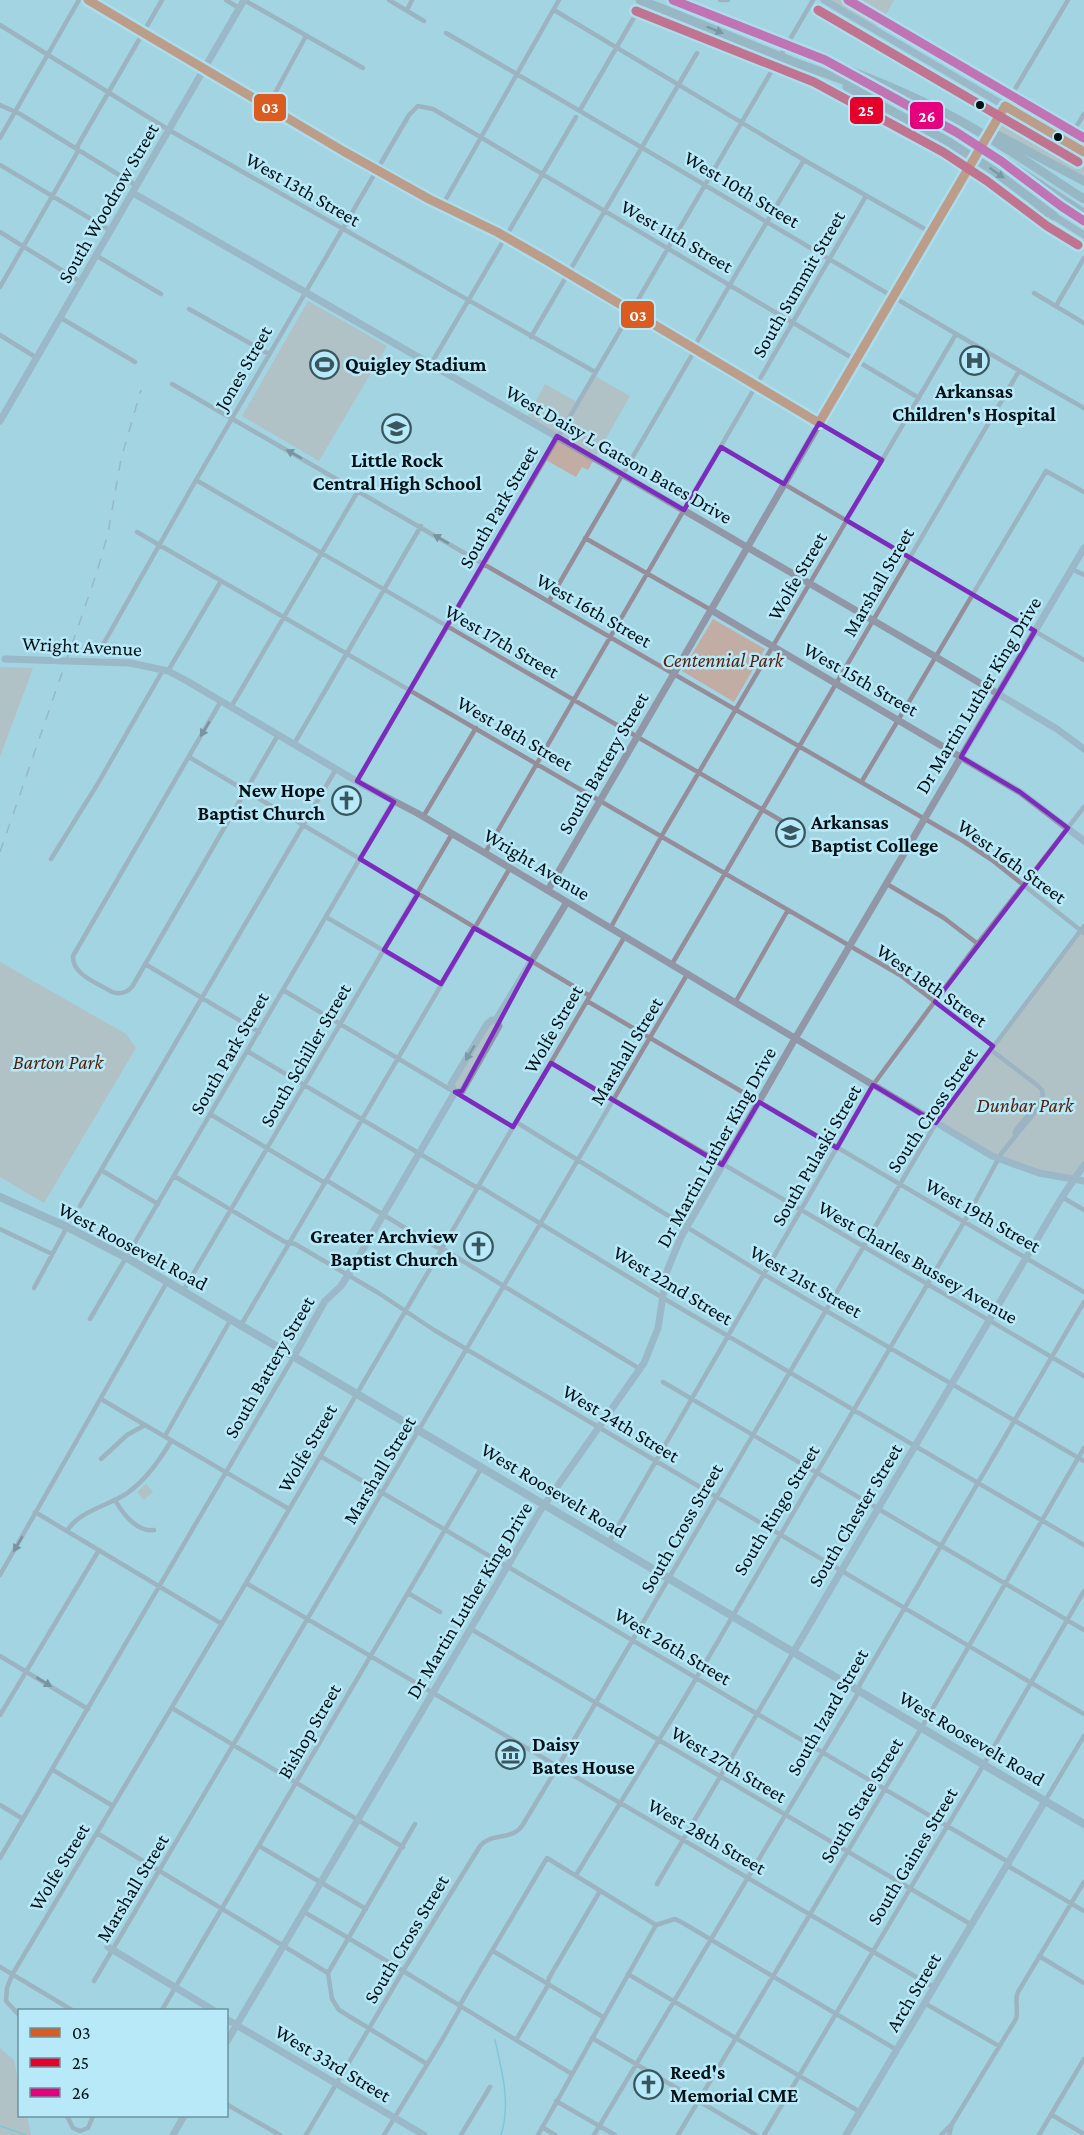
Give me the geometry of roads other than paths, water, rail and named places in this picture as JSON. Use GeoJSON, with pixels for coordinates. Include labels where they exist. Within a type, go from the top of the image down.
{"type":"FeatureCollection","features":[{"type":"Feature","properties":{"kind":"highway"},"geometry":{"type":"LineString","coordinates":[[642,0],[908,107],[948,127],[1084,213]]}},
{"type":"Feature","properties":{"kind":"highway"},"geometry":{"type":"LineString","coordinates":[[671,0],[913,97],[954,111],[1084,181]]}},
{"type":"Feature","properties":{"kind":"highway"},"geometry":{"type":"LineString","coordinates":[[819,71],[956,147],[994,171],[1054,216]]}},
{"type":"Feature","properties":{"kind":"highway"},"geometry":{"type":"LineString","coordinates":[[913,97],[970,126],[1084,199]]}},
{"type":"Feature","properties":{"kind":"main road","name":"West Roosevelt Road"},"geometry":{"type":"LineString","coordinates":[[0,1197],[67,1227],[127,1258],[1084,1824]]}},
{"type":"Feature","properties":{"kind":"street"},"geometry":{"type":"LineString","coordinates":[[0,138],[79,0]]}},
{"type":"Feature","properties":{"kind":"street"},"geometry":{"type":"LineString","coordinates":[[88,0],[202,70],[376,170],[506,237],[882,460]]}},
{"type":"Feature","properties":{"kind":"street"},"geometry":{"type":"LineString","coordinates":[[0,286],[162,0]]}},
{"type":"Feature","properties":{"kind":"street"},"geometry":{"type":"LineString","coordinates":[[226,0],[239,8]]}},
{"type":"Feature","properties":{"kind":"street"},"geometry":{"type":"LineString","coordinates":[[244,0],[363,68]]}},
{"type":"Feature","properties":{"kind":"street","name":"South Woodrow Street"},"geometry":{"type":"LineString","coordinates":[[1,416],[38,358],[244,0]]}},
{"type":"Feature","properties":{"kind":"street"},"geometry":{"type":"LineString","coordinates":[[389,0],[424,21]]}},
{"type":"Feature","properties":{"kind":"street"},"geometry":{"type":"LineString","coordinates":[[407,10],[412,0]]}},
{"type":"Feature","properties":{"kind":"street"},"geometry":{"type":"LineString","coordinates":[[442,206],[559,0]]}},
{"type":"Feature","properties":{"kind":"street"},"geometry":{"type":"LineString","coordinates":[[580,110],[642,0]]}},
{"type":"Feature","properties":{"kind":"street"},"geometry":{"type":"LineString","coordinates":[[720,0],[728,0]]}},
{"type":"Feature","properties":{"kind":"street","name":"South Park Street"},"geometry":{"type":"LineString","coordinates":[[357,781],[813,0]]}},
{"type":"Feature","properties":{"kind":"street"},"geometry":{"type":"LineString","coordinates":[[824,0],[1084,152]]}},
{"type":"Feature","properties":{"kind":"street","name":"South Battery Street"},"geometry":{"type":"LineString","coordinates":[[548,890],[892,296],[1068,0]]}},
{"type":"Feature","properties":{"kind":"street"},"geometry":{"type":"LineString","coordinates":[[554,10],[804,160],[930,232]]}},
{"type":"Feature","properties":{"kind":"street","name":"West 13th Street"},"geometry":{"type":"LineString","coordinates":[[0,25],[169,130],[595,372]]}},
{"type":"Feature","properties":{"kind":"street","name":"West 10th Street"},"geometry":{"type":"LineString","coordinates":[[446,33],[1019,371],[1083,406]]}},
{"type":"Feature","properties":{"kind":"street"},"geometry":{"type":"LineString","coordinates":[[267,108],[306,36]]}},
{"type":"Feature","properties":{"kind":"street"},"geometry":{"type":"LineString","coordinates":[[531,337],[697,53]]}},
{"type":"Feature","properties":{"kind":"street"},"geometry":{"type":"LineString","coordinates":[[0,105],[78,149],[137,186]]}},
{"type":"Feature","properties":{"kind":"street","name":"West 11th Street"},"geometry":{"type":"LineString","coordinates":[[418,106],[433,109],[544,173],[919,398]]}},
{"type":"Feature","properties":{"kind":"street","name":"Jones Street"},"geometry":{"type":"LineString","coordinates":[[100,650],[376,170],[409,115],[418,106]]}},
{"type":"Feature","properties":{"kind":"street"},"geometry":{"type":"LineString","coordinates":[[1067,142],[1084,114]]}},
{"type":"Feature","properties":{"kind":"street"},"geometry":{"type":"LineString","coordinates":[[431,364],[576,117]]}},
{"type":"Feature","properties":{"kind":"street"},"geometry":{"type":"LineString","coordinates":[[549,601],[692,355],[693,349],[730,284],[804,160]]}},
{"type":"Feature","properties":{"kind":"street"},"geometry":{"type":"LineString","coordinates":[[0,165],[111,231]]}},
{"type":"Feature","properties":{"kind":"street"},"geometry":{"type":"LineString","coordinates":[[968,167],[1039,213],[1054,216],[1084,235]]}},
{"type":"Feature","properties":{"kind":"street","name":"West Daisy L Gatson Bates Drive"},"geometry":{"type":"LineString","coordinates":[[133,193],[810,583],[998,693],[1057,729],[1084,749]]}},
{"type":"Feature","properties":{"kind":"street","name":"South Summit Street"},"geometry":{"type":"LineString","coordinates":[[485,853],[866,196]]}},
{"type":"Feature","properties":{"kind":"street"},"geometry":{"type":"LineString","coordinates":[[0,232],[81,282]]}},
{"type":"Feature","properties":{"kind":"street"},"geometry":{"type":"LineString","coordinates":[[96,256],[161,294]]}},
{"type":"Feature","properties":{"kind":"street"},"geometry":{"type":"LineString","coordinates":[[1056,306],[1084,258]]}},
{"type":"Feature","properties":{"kind":"street"},"geometry":{"type":"LineString","coordinates":[[1034,293],[1084,322]]}},
{"type":"Feature","properties":{"kind":"street"},"geometry":{"type":"LineString","coordinates":[[189,309],[269,354]]}},
{"type":"Feature","properties":{"kind":"street"},"geometry":{"type":"LineString","coordinates":[[60,318],[135,362]]}},
{"type":"Feature","properties":{"kind":"street","name":"Wolfe Street"},"geometry":{"type":"LineString","coordinates":[[611,927],[956,334]]}},
{"type":"Feature","properties":{"kind":"street"},"geometry":{"type":"LineString","coordinates":[[0,335],[38,358]]}},
{"type":"Feature","properties":{"kind":"street","name":"Marshall Street"},"geometry":{"type":"LineString","coordinates":[[672,964],[1019,371]]}},
{"type":"Feature","properties":{"kind":"street","name":"West 16th Street"},"geometry":{"type":"LineString","coordinates":[[172,384],[925,818],[981,852],[1083,930]]}},
{"type":"Feature","properties":{"kind":"street"},"geometry":{"type":"LineString","coordinates":[[721,447],[1084,660]]}},
{"type":"Feature","properties":{"kind":"street"},"geometry":{"type":"LineString","coordinates":[[862,781],[1046,471],[1084,492]]}},
{"type":"Feature","properties":{"kind":"street","name":"West 17th Street"},"geometry":{"type":"LineString","coordinates":[[196,480],[794,828]]}},
{"type":"Feature","properties":{"kind":"street"},"geometry":{"type":"LineString","coordinates":[[231,707],[358,490]]}},
{"type":"Feature","properties":{"kind":"street"},"geometry":{"type":"LineString","coordinates":[[294,744],[421,526]]}},
{"type":"Feature","properties":{"kind":"street","name":"West 18th Street"},"geometry":{"type":"LineString","coordinates":[[137,532],[900,975],[1042,1090],[1043,1097],[1035,1109]]}},
{"type":"Feature","properties":{"kind":"street","name":"West 15th Street"},"geometry":{"type":"LineString","coordinates":[[585,538],[1020,792],[1084,841]]}},
{"type":"Feature","properties":{"kind":"street","name":"Dr Martin Luther King Drive"},"geometry":{"type":"LineString","coordinates":[[228,2040],[544,1504],[640,1369],[656,1336],[665,1280],[673,1254],[687,1227],[1084,548]]}},
{"type":"Feature","properties":{"kind":"street"},"geometry":{"type":"LineString","coordinates":[[1072,569],[1084,575]]}},
{"type":"Feature","properties":{"kind":"street"},"geometry":{"type":"LineString","coordinates":[[51,859],[221,581]]}},
{"type":"Feature","properties":{"kind":"street","name":"Wright Avenue"},"geometry":{"type":"LineString","coordinates":[[3,659],[130,663],[166,670],[485,853],[999,1159],[1034,1172],[1084,1180]]}},
{"type":"Feature","properties":{"kind":"street"},"geometry":{"type":"LineString","coordinates":[[221,701],[74,952],[72,960],[78,972],[112,992],[122,993],[132,987],[278,735]]}},
{"type":"Feature","properties":{"kind":"street"},"geometry":{"type":"LineString","coordinates":[[423,817],[476,728]]}},
{"type":"Feature","properties":{"kind":"street","name":"West 19th Street"},"geometry":{"type":"LineString","coordinates":[[189,757],[532,961],[651,1038],[1084,1292]]}},
{"type":"Feature","properties":{"kind":"street"},"geometry":{"type":"LineString","coordinates":[[80,1206],[336,769]]}},
{"type":"Feature","properties":{"kind":"street","name":"South Park Street"},"geometry":{"type":"LineString","coordinates":[[90,1320],[393,802]]}},
{"type":"Feature","properties":{"kind":"street","name":"South Pulaski Street"},"geometry":{"type":"LineString","coordinates":[[609,1542],[873,1085],[1023,884],[1084,807]]}},
{"type":"Feature","properties":{"kind":"street","name":"South Schiller Street"},"geometry":{"type":"LineString","coordinates":[[183,1291],[452,834]]}},
{"type":"Feature","properties":{"kind":"street"},"geometry":{"type":"LineString","coordinates":[[241,1325],[510,868]]}},
{"type":"Feature","properties":{"kind":"street"},"geometry":{"type":"LineString","coordinates":[[886,884],[944,918],[978,944]]}},
{"type":"Feature","properties":{"kind":"street","name":"South Battery Street"},"geometry":{"type":"LineString","coordinates":[[0,1858],[325,1301],[341,1286],[384,1215],[455,1092],[451,1084],[487,1024],[496,1020],[567,902]]}},
{"type":"Feature","properties":{"kind":"street"},"geometry":{"type":"LineString","coordinates":[[736,1001],[788,910]]}},
{"type":"Feature","properties":{"kind":"street"},"geometry":{"type":"LineString","coordinates":[[326,917],[441,984]]}},
{"type":"Feature","properties":{"kind":"street","name":"South Cross Street"},"geometry":{"type":"LineString","coordinates":[[306,2135],[480,1845],[488,1839],[512,1834],[520,1829],[936,1123],[1083,930]]}},
{"type":"Feature","properties":{"kind":"street","name":"Wolfe Street"},"geometry":{"type":"LineString","coordinates":[[6,2001],[7,1988],[12,1975],[222,1624],[625,936]]}},
{"type":"Feature","properties":{"kind":"street"},"geometry":{"type":"LineString","coordinates":[[145,964],[259,1032]]}},
{"type":"Feature","properties":{"kind":"street","name":"Marshall Street"},"geometry":{"type":"LineString","coordinates":[[94,1981],[111,1948],[160,1870],[688,974]]}},
{"type":"Feature","properties":{"kind":"street","name":"West 21st Street"},"geometry":{"type":"LineString","coordinates":[[284,990],[397,1059],[579,1160],[763,1274],[1084,1461]]}},
{"type":"Feature","properties":{"kind":"street"},"geometry":{"type":"LineString","coordinates":[[455,1092],[462,1091],[497,1030],[499,1026],[496,1020]]}},
{"type":"Feature","properties":{"kind":"street","name":"West 22nd Street"},"geometry":{"type":"LineString","coordinates":[[247,1051],[419,1154],[542,1223],[663,1298],[1084,1545]]}},
{"type":"Feature","properties":{"kind":"street","name":"West Charles Bussey Avenue"},"geometry":{"type":"LineString","coordinates":[[551,1063],[1084,1376]]}},
{"type":"Feature","properties":{"kind":"street","name":"South Ringo Street"},"geometry":{"type":"LineString","coordinates":[[576,1875],[622,1803],[1015,1135],[1015,1131],[1035,1109]]}},
{"type":"Feature","properties":{"kind":"street"},"geometry":{"type":"LineString","coordinates":[[210,1114],[443,1249],[640,1369]]}},
{"type":"Feature","properties":{"kind":"street","name":"South Chester Street"},"geometry":{"type":"LineString","coordinates":[[657,1884],[1026,1257],[1084,1165]]}},
{"type":"Feature","properties":{"kind":"street"},"geometry":{"type":"LineString","coordinates":[[101,1170],[158,1204]]}},
{"type":"Feature","properties":{"kind":"street","name":"West 24th Street"},"geometry":{"type":"LineString","coordinates":[[174,1176],[348,1275],[467,1350],[1084,1714]]}},
{"type":"Feature","properties":{"kind":"street"},"geometry":{"type":"LineString","coordinates":[[1062,1197],[1084,1210]]}},
{"type":"Feature","properties":{"kind":"street"},"geometry":{"type":"LineString","coordinates":[[34,1288],[67,1227]]}},
{"type":"Feature","properties":{"kind":"street"},"geometry":{"type":"LineString","coordinates":[[0,1229],[52,1254]]}},
{"type":"Feature","properties":{"kind":"street"},"geometry":{"type":"LineString","coordinates":[[0,1575],[168,1282]]}},
{"type":"Feature","properties":{"kind":"street","name":"South Izard Street"},"geometry":{"type":"LineString","coordinates":[[594,2135],[785,1815],[1084,1302]]}},
{"type":"Feature","properties":{"kind":"street"},"geometry":{"type":"LineString","coordinates":[[165,1436],[231,1319]]}},
{"type":"Feature","properties":{"kind":"street"},"geometry":{"type":"LineString","coordinates":[[663,1382],[1084,1630]]}},
{"type":"Feature","properties":{"kind":"street"},"geometry":{"type":"LineString","coordinates":[[101,1399],[289,1509]]}},
{"type":"Feature","properties":{"kind":"street"},"geometry":{"type":"LineString","coordinates":[[101,1459],[127,1435],[145,1425]]}},
{"type":"Feature","properties":{"kind":"street"},"geometry":{"type":"LineString","coordinates":[[67,1531],[80,1517],[131,1490],[146,1476],[171,1441]]}},
{"type":"Feature","properties":{"kind":"street","name":"South State Street"},"geometry":{"type":"LineString","coordinates":[[678,2135],[885,1789],[1084,1448]]}},
{"type":"Feature","properties":{"kind":"street","name":"West 26th Street"},"geometry":{"type":"LineString","coordinates":[[320,1456],[885,1789],[1084,1911]]}},
{"type":"Feature","properties":{"kind":"street","name":"Bishop Street"},"geometry":{"type":"LineString","coordinates":[[163,2009],[482,1467]]}},
{"type":"Feature","properties":{"kind":"street"},"geometry":{"type":"LineString","coordinates":[[115,1500],[126,1516],[138,1527],[147,1531],[154,1530]]}},
{"type":"Feature","properties":{"kind":"street"},"geometry":{"type":"LineString","coordinates":[[36,1512],[222,1624]]}},
{"type":"Feature","properties":{"kind":"street"},"geometry":{"type":"LineString","coordinates":[[0,1715],[99,1550]]}},
{"type":"Feature","properties":{"kind":"street","name":"West 28th Street"},"geometry":{"type":"LineString","coordinates":[[246,1583],[935,1988]]}},
{"type":"Feature","properties":{"kind":"street","name":"South Gaines Street"},"geometry":{"type":"LineString","coordinates":[[764,2135],[1084,1592]]}},
{"type":"Feature","properties":{"kind":"street"},"geometry":{"type":"LineString","coordinates":[[408,1593],[440,1612]]}},
{"type":"Feature","properties":{"kind":"street","name":"West 27th Street"},"geometry":{"type":"LineString","coordinates":[[471,1629],[972,1925]]}},
{"type":"Feature","properties":{"kind":"street"},"geometry":{"type":"LineString","coordinates":[[0,1656],[88,1709]]}},
{"type":"Feature","properties":{"kind":"street"},"geometry":{"type":"LineString","coordinates":[[172,1708],[403,1847]]}},
{"type":"Feature","properties":{"kind":"street"},"geometry":{"type":"LineString","coordinates":[[1045,1801],[1084,1736]]}},
{"type":"Feature","properties":{"kind":"street"},"geometry":{"type":"LineString","coordinates":[[53,1770],[113,1806]]}},
{"type":"Feature","properties":{"kind":"street","name":"Arch Street"},"geometry":{"type":"LineString","coordinates":[[846,2135],[1045,1801]]}},
{"type":"Feature","properties":{"kind":"street"},"geometry":{"type":"LineString","coordinates":[[0,1805],[23,1819]]}},
{"type":"Feature","properties":{"kind":"street"},"geometry":{"type":"LineString","coordinates":[[415,1824],[328,1973],[329,1989],[334,2005],[343,2013],[427,2064]]}},
{"type":"Feature","properties":{"kind":"street"},"geometry":{"type":"LineString","coordinates":[[97,1833],[328,1973]]}},
{"type":"Feature","properties":{"kind":"street"},"geometry":{"type":"LineString","coordinates":[[259,1846],[366,1909]]}},
{"type":"Feature","properties":{"kind":"street"},"geometry":{"type":"LineString","coordinates":[[384,2135],[547,1857],[656,1925]]}},
{"type":"Feature","properties":{"kind":"street"},"geometry":{"type":"LineString","coordinates":[[941,2135],[952,2124],[1017,2017],[1016,1996],[1084,1882]]}},
{"type":"Feature","properties":{"kind":"street"},"geometry":{"type":"LineString","coordinates":[[516,2040],[600,1891]]}},
{"type":"Feature","properties":{"kind":"street"},"geometry":{"type":"LineString","coordinates":[[304,1912],[572,2074]]}},
{"type":"Feature","properties":{"kind":"street"},"geometry":{"type":"LineString","coordinates":[[538,2135],[656,1925],[675,1919],[897,2050]]}},
{"type":"Feature","properties":{"kind":"street"},"geometry":{"type":"LineString","coordinates":[[111,1948],[211,2009]]}},
{"type":"Feature","properties":{"kind":"street"},"geometry":{"type":"LineString","coordinates":[[493,1951],[603,2017]]}},
{"type":"Feature","properties":{"kind":"street"},"geometry":{"type":"LineString","coordinates":[[1039,1956],[1084,1983]]}},
{"type":"Feature","properties":{"kind":"street"},"geometry":{"type":"LineString","coordinates":[[0,1967],[70,2009]]}},
{"type":"Feature","properties":{"kind":"street"},"geometry":{"type":"LineString","coordinates":[[628,1974],[860,2112]]}},
{"type":"Feature","properties":{"kind":"street"},"geometry":{"type":"LineString","coordinates":[[0,2007],[6,2001],[18,2014]]}},
{"type":"Feature","properties":{"kind":"street"},"geometry":{"type":"LineString","coordinates":[[926,2004],[999,2046]]}},
{"type":"Feature","properties":{"kind":"street","name":"West 33rd Street"},"geometry":{"type":"LineString","coordinates":[[228,2020],[423,2135]]}},
{"type":"Feature","properties":{"kind":"street"},"geometry":{"type":"LineString","coordinates":[[592,2038],[756,2135]]}},
{"type":"Feature","properties":{"kind":"street"},"geometry":{"type":"LineString","coordinates":[[1040,2135],[1084,2059]]}},
{"type":"Feature","properties":{"kind":"street"},"geometry":{"type":"LineString","coordinates":[[461,2135],[490,2086]]}},
{"type":"Feature","properties":{"kind":"street"},"geometry":{"type":"LineString","coordinates":[[556,2101],[615,2135]]}},
{"type":"Feature","properties":{"kind":"street"},"geometry":{"type":"LineString","coordinates":[[228,2105],[280,2135]]}},
{"type":"Feature","properties":{"kind":"street"},"geometry":{"type":"LineString","coordinates":[[1052,2115],[1084,2134]]}},
{"type":"Feature","properties":{"kind":"street"},"geometry":{"type":"LineString","coordinates":[[68,2117],[70,2125],[80,2131],[88,2127],[92,2117]]}},
{"type":"Feature","properties":{"kind":"street"},"geometry":{"type":"LineString","coordinates":[[173,2135],[183,2117]]}},
{"type":"Feature","properties":{"kind":"street"},"geometry":{"type":"LineString","coordinates":[[949,2135],[952,2124]]}},
{"type":"Feature","properties":{"kind":"street"},"geometry":{"type":"LineString","coordinates":[[542,2127],[555,2135]]}},
{"type":"Feature","properties":{"kind":"waterway"},"geometry":{"type":"LineString","coordinates":[[495,2040],[503,2076],[505,2099],[501,2135]]}},
{"type":"Feature","properties":{"kind":"waterway"},"geometry":{"type":"LineString","coordinates":[[0,2126],[26,2135]]}},
{"type":"Feature","properties":{"kind":"railway"},"geometry":{"type":"LineString","coordinates":[[0,852],[97,572],[108,533],[121,459],[141,390]]}},
{"type":"Feature","properties":{"kind":"place","name":"Arkansas Children's Hospital"},"geometry":{"type":"Point","coordinates":[974,361]}},
{"type":"Feature","properties":{"kind":"place","name":"Quigley Stadium"},"geometry":{"type":"Point","coordinates":[324,364]}},
{"type":"Feature","properties":{"kind":"place","name":"Little Rock Central High School"},"geometry":{"type":"Point","coordinates":[397,429]}},
{"type":"Feature","properties":{"kind":"place","name":"New Hope Baptist Church"},"geometry":{"type":"Point","coordinates":[346,801]}},
{"type":"Feature","properties":{"kind":"place","name":"Arkansas Baptist College"},"geometry":{"type":"Point","coordinates":[790,833]}},
{"type":"Feature","properties":{"kind":"place","name":"Greater Archview Baptist Church"},"geometry":{"type":"Point","coordinates":[479,1247]}},
{"type":"Feature","properties":{"kind":"place","name":"Daisy Bates House"},"geometry":{"type":"Point","coordinates":[511,1755]}},
{"type":"Feature","properties":{"kind":"place","name":"Reed's Memorial CME"},"geometry":{"type":"Point","coordinates":[649,2084]}},
{"type":"Feature","properties":{"kind":"park label","name":"Centennial Park"},"geometry":{"type":"Point","coordinates":[723,660]}},
{"type":"Feature","properties":{"kind":"park label","name":"Barton Park"},"geometry":{"type":"Point","coordinates":[58,1062]}},
{"type":"Feature","properties":{"kind":"park label","name":"Dunbar Park"},"geometry":{"type":"Point","coordinates":[1025,1105]}}]}
